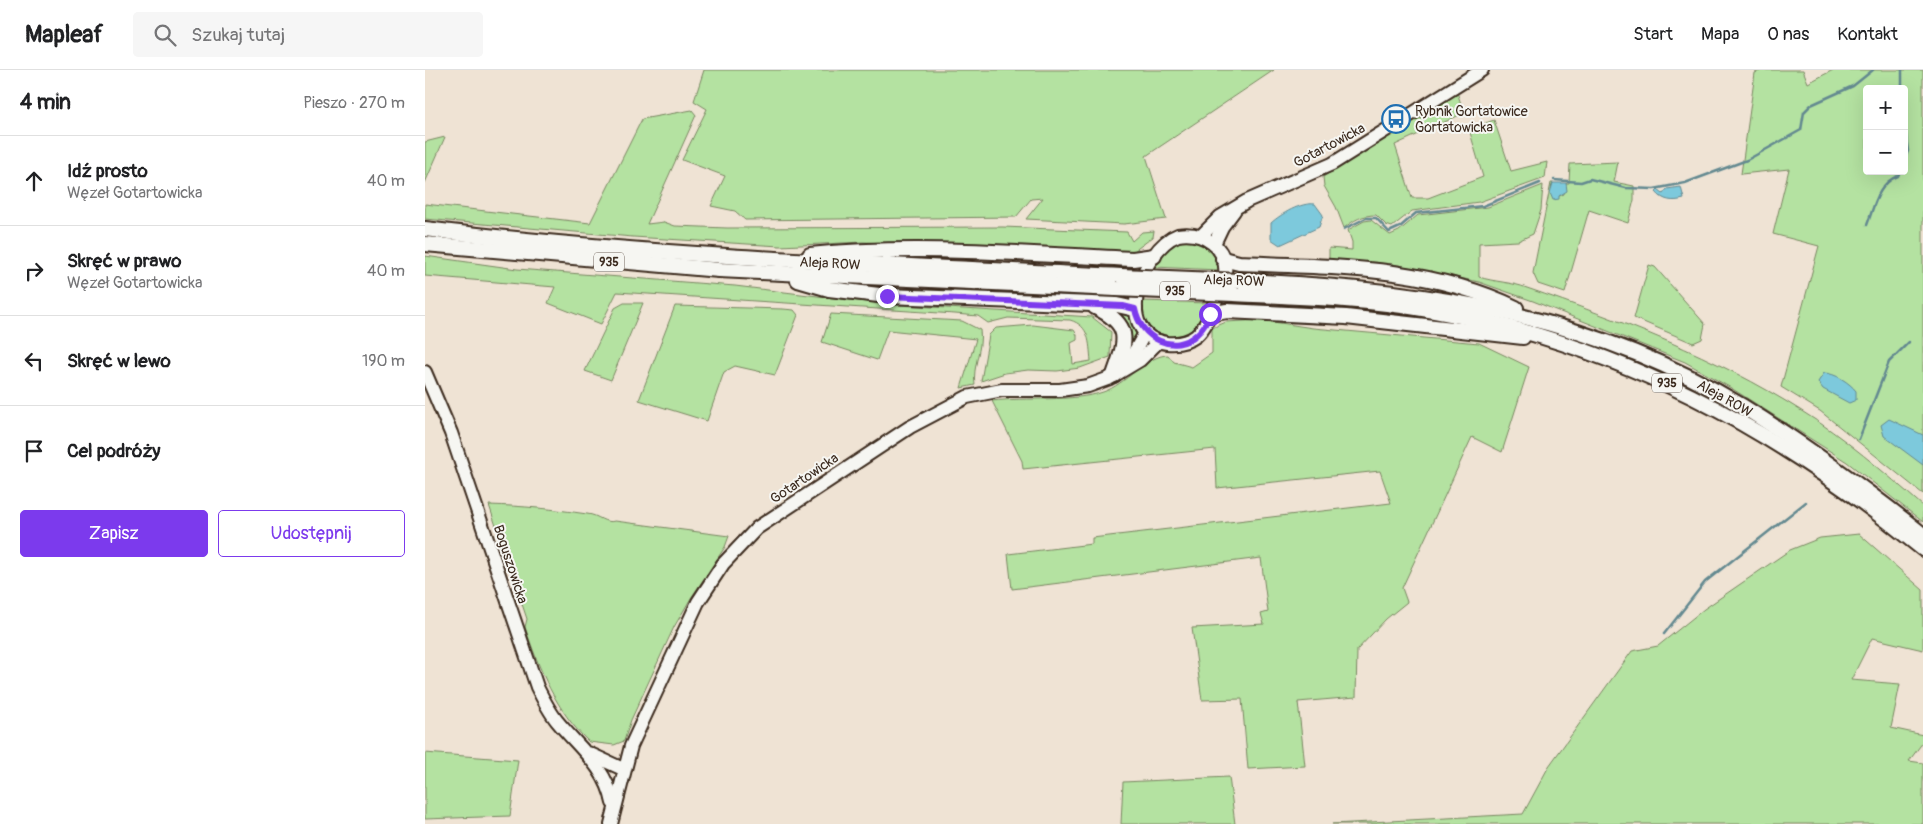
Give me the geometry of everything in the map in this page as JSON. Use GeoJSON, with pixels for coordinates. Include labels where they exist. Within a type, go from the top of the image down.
{"type":"FeatureCollection","features":[{"type":"Feature","properties":{"kind":"main road","name":"Aleja ROW"},"geometry":{"type":"LineString","coordinates":[[425,229],[581,246],[764,259],[1337,286],[1415,294],[1480,306],[1545,323],[1646,359],[1741,406],[1821,457],[1923,535]]}},
{"type":"Feature","properties":{"kind":"main road","name":"Aleja ROW"},"geometry":{"type":"LineString","coordinates":[[425,244],[595,261],[772,273],[1344,300],[1413,307],[1477,319],[1553,339],[1629,366],[1732,416],[1809,464],[1923,549]]}},
{"type":"Feature","properties":{"kind":"main road"},"geometry":{"type":"LineString","coordinates":[[764,259],[853,250],[906,250],[1133,258],[1153,256]]}},
{"type":"Feature","properties":{"kind":"main road"},"geometry":{"type":"LineString","coordinates":[[1223,259],[1239,263],[1376,270],[1428,279],[1487,294],[1545,323]]}},
{"type":"Feature","properties":{"kind":"main road"},"geometry":{"type":"LineString","coordinates":[[772,273],[829,289],[865,294],[1091,304],[1123,306],[1135,309]]}},
{"type":"Feature","properties":{"kind":"main road"},"geometry":{"type":"LineString","coordinates":[[1091,304],[1113,316],[1123,332],[1124,348],[1120,372]]}},
{"type":"Feature","properties":{"kind":"main road"},"geometry":{"type":"LineString","coordinates":[[1210,314],[1227,311],[1346,317],[1553,339]]}},
{"type":"Feature","properties":{"kind":"street","name":"Gotartowicka"},"geometry":{"type":"LineString","coordinates":[[1201,236],[1220,217],[1259,194],[1332,164],[1482,70]]}},
{"type":"Feature","properties":{"kind":"street","name":"Gotartowicka"},"geometry":{"type":"LineString","coordinates":[[1215,244],[1222,227],[1237,207]]}},
{"type":"Feature","properties":{"kind":"street"},"geometry":{"type":"LineString","coordinates":[[1184,234],[1201,236],[1215,244],[1223,259],[1223,281],[1201,331],[1188,341],[1177,343],[1159,341],[1145,332],[1137,319],[1135,309],[1137,294],[1153,256],[1159,247],[1172,238],[1184,234]]}},
{"type":"Feature","properties":{"kind":"street"},"geometry":{"type":"LineString","coordinates":[[1120,372],[1145,332]]}},
{"type":"Feature","properties":{"kind":"street","name":"Gotartowicka"},"geometry":{"type":"LineString","coordinates":[[611,824],[623,773],[637,732],[698,602],[723,564],[757,528],[910,427],[967,397],[1002,390],[1080,388],[1120,372],[1140,360],[1159,341]]}},
{"type":"Feature","properties":{"kind":"street","name":"Boguszowicka"},"geometry":{"type":"LineString","coordinates":[[425,372],[451,433],[537,687],[557,721],[588,754],[602,773],[609,784],[614,808]]}},
{"type":"Feature","properties":{"kind":"street","name":"Boguszowicka"},"geometry":{"type":"LineString","coordinates":[[588,754],[623,773]]}},
{"type":"Feature","properties":{"kind":"street"},"geometry":{"type":"LineString","coordinates":[[602,773],[623,773]]}},
{"type":"Feature","properties":{"kind":"green space"},"geometry":{"type":"Polygon","coordinates":[[[704,70],[1274,70],[1146,156],[1166,219],[1124,224],[1026,219],[1043,198],[1031,199],[1016,217],[745,220],[735,211],[711,206],[725,176],[682,160],[707,109],[694,101],[704,70]]]}},
{"type":"Feature","properties":{"kind":"green space"},"geometry":{"type":"Polygon","coordinates":[[[1762,70],[1803,70],[1808,83],[1833,70],[1923,70],[1923,494],[1820,411],[1781,387],[1819,246],[1773,234],[1789,169],[1741,174],[1755,73],[1762,70]]]}},
{"type":"Feature","properties":{"kind":"green space"},"geometry":{"type":"Polygon","coordinates":[[[1457,92],[1464,113],[1395,145],[1412,198],[1428,198],[1483,177],[1469,129],[1494,120],[1511,171],[1547,162],[1545,178],[1479,202],[1412,211],[1392,227],[1386,225],[1376,215],[1359,218],[1344,228],[1336,207],[1324,186],[1323,177],[1457,92]]]}},
{"type":"Feature","properties":{"kind":"green space"},"geometry":{"type":"Polygon","coordinates":[[[692,110],[696,115],[647,224],[664,222],[675,226],[727,228],[1003,227],[1127,232],[1132,241],[1142,232],[1154,231],[1153,237],[1130,254],[863,242],[780,246],[633,237],[425,219],[425,204],[590,223],[642,119],[692,110]]]}},
{"type":"Feature","properties":{"kind":"green space"},"geometry":{"type":"Polygon","coordinates":[[[445,137],[425,183],[425,142],[445,137]]]}},
{"type":"Feature","properties":{"kind":"green space"},"geometry":{"type":"Polygon","coordinates":[[[1618,162],[1614,182],[1634,186],[1634,200],[1628,223],[1589,210],[1565,293],[1538,284],[1533,273],[1551,183],[1553,183],[1551,188],[1559,196],[1564,194],[1566,183],[1569,183],[1570,164],[1618,162]]]}},
{"type":"Feature","properties":{"kind":"green space"},"geometry":{"type":"Polygon","coordinates":[[[1543,185],[1541,210],[1533,234],[1518,241],[1479,243],[1479,277],[1521,286],[1598,313],[1701,356],[1768,391],[1832,432],[1894,480],[1923,506],[1923,522],[1847,462],[1731,388],[1685,362],[1533,301],[1479,282],[1393,264],[1329,262],[1329,248],[1352,250],[1352,242],[1348,230],[1364,221],[1371,220],[1390,235],[1399,231],[1418,215],[1488,207],[1543,185]]]}},
{"type":"Feature","properties":{"kind":"green space"},"geometry":{"type":"Polygon","coordinates":[[[1186,240],[1199,243],[1209,249],[1219,263],[1220,270],[1154,267],[1167,249],[1175,243],[1186,240]]]}},
{"type":"Feature","properties":{"kind":"green space"},"geometry":{"type":"Polygon","coordinates":[[[425,256],[517,269],[735,286],[883,304],[1092,317],[1111,332],[1110,357],[1080,368],[1005,373],[981,381],[989,335],[996,328],[1033,325],[1074,330],[1077,340],[1071,343],[1073,364],[1091,361],[1090,347],[1085,331],[1077,323],[1070,320],[1008,318],[988,323],[978,316],[955,314],[617,292],[601,324],[548,303],[555,287],[425,276],[425,256]]]}},
{"type":"Feature","properties":{"kind":"green space"},"geometry":{"type":"Polygon","coordinates":[[[1649,265],[1655,267],[1705,324],[1702,339],[1693,343],[1634,318],[1649,265]]]}},
{"type":"Feature","properties":{"kind":"green space"},"geometry":{"type":"Polygon","coordinates":[[[1141,301],[1208,303],[1201,320],[1192,331],[1185,335],[1170,338],[1156,333],[1150,328],[1144,319],[1141,301]]]}},
{"type":"Feature","properties":{"kind":"green space"},"geometry":{"type":"Polygon","coordinates":[[[624,303],[643,303],[611,380],[585,371],[615,308],[624,303]]]}},
{"type":"Feature","properties":{"kind":"green space"},"geometry":{"type":"Polygon","coordinates":[[[675,306],[783,309],[794,310],[798,315],[775,375],[735,366],[724,372],[707,421],[639,400],[675,306]]]}},
{"type":"Feature","properties":{"kind":"green space"},"geometry":{"type":"Polygon","coordinates":[[[1124,310],[1132,317],[1138,334],[1129,355],[1120,318],[1124,310]]]}},
{"type":"Feature","properties":{"kind":"green space"},"geometry":{"type":"Polygon","coordinates":[[[831,314],[962,321],[980,330],[981,337],[974,378],[975,385],[961,388],[976,339],[888,330],[877,360],[822,342],[831,314]]]}},
{"type":"Feature","properties":{"kind":"green space"},"geometry":{"type":"Polygon","coordinates":[[[1260,320],[1313,328],[1479,343],[1529,367],[1502,452],[1472,437],[1402,588],[1407,602],[1386,619],[1357,650],[1356,697],[1298,702],[1305,766],[1248,769],[1242,699],[1202,700],[1192,628],[1264,624],[1261,614],[1268,612],[1261,558],[1012,589],[1008,554],[1092,544],[1092,538],[1391,503],[1380,471],[1217,488],[1215,449],[1023,469],[1022,461],[992,401],[1078,397],[1103,392],[1160,356],[1168,355],[1174,362],[1192,367],[1212,353],[1212,328],[1226,322],[1260,320]]]}},
{"type":"Feature","properties":{"kind":"green space"},"geometry":{"type":"Polygon","coordinates":[[[489,505],[562,511],[591,515],[611,522],[729,536],[725,547],[674,627],[631,720],[624,741],[614,745],[589,742],[577,730],[558,703],[530,643],[525,627],[527,619],[489,505]]]}},
{"type":"Feature","properties":{"kind":"green space"},"geometry":{"type":"Polygon","coordinates":[[[1859,534],[1923,590],[1923,650],[1872,638],[1851,680],[1900,684],[1891,728],[1923,735],[1923,742],[1909,761],[1923,763],[1923,824],[1332,824],[1523,814],[1549,766],[1632,651],[1658,646],[1704,609],[1790,550],[1820,538],[1859,534]]]}},
{"type":"Feature","properties":{"kind":"green space"},"geometry":{"type":"Polygon","coordinates":[[[425,753],[518,760],[510,816],[425,819],[425,753]]]}},
{"type":"Feature","properties":{"kind":"green space"},"geometry":{"type":"Polygon","coordinates":[[[1229,777],[1235,824],[1121,824],[1123,782],[1229,777]]]}},
{"type":"Feature","properties":{"kind":"water"},"geometry":{"type":"Polygon","coordinates":[[[1553,183],[1566,183],[1567,191],[1559,196],[1559,199],[1553,200],[1550,193],[1553,183]]]}},
{"type":"Feature","properties":{"kind":"water"},"geometry":{"type":"Polygon","coordinates":[[[1681,187],[1684,199],[1680,200],[1665,199],[1656,192],[1658,190],[1663,194],[1667,189],[1681,187]]]}},
{"type":"Feature","properties":{"kind":"water"},"geometry":{"type":"Polygon","coordinates":[[[1315,204],[1323,215],[1319,227],[1280,245],[1271,239],[1271,223],[1298,207],[1315,204]]]}},
{"type":"Feature","properties":{"kind":"water"},"geometry":{"type":"Polygon","coordinates":[[[1824,373],[1842,379],[1850,385],[1856,391],[1856,400],[1849,403],[1823,389],[1818,382],[1824,373]]]}},
{"type":"Feature","properties":{"kind":"water"},"geometry":{"type":"Polygon","coordinates":[[[1889,419],[1923,435],[1923,465],[1884,436],[1881,425],[1889,419]]]}},
{"type":"Feature","properties":{"kind":"waterway"},"geometry":{"type":"LineString","coordinates":[[1554,180],[1581,182],[1590,179],[1626,188],[1654,189],[1685,183],[1747,160],[1801,130],[1804,112],[1811,105],[1853,86],[1873,70]]}},
{"type":"Feature","properties":{"kind":"waterway"},"geometry":{"type":"LineString","coordinates":[[1902,70],[1902,85]]}},
{"type":"Feature","properties":{"kind":"waterway"},"geometry":{"type":"LineString","coordinates":[[1867,225],[1881,190],[1891,179],[1898,175]]}},
{"type":"Feature","properties":{"kind":"waterway"},"geometry":{"type":"LineString","coordinates":[[1344,229],[1366,218],[1376,218],[1389,232],[1400,227],[1416,213],[1483,206],[1540,183]]}},
{"type":"Feature","properties":{"kind":"waterway"},"geometry":{"type":"LineString","coordinates":[[1859,439],[1889,362],[1909,342]]}},
{"type":"Feature","properties":{"kind":"waterway"},"geometry":{"type":"LineString","coordinates":[[1664,634],[1705,582],[1806,502]]}},
{"type":"Feature","properties":{"kind":"place","name":"Rybnik Gortatowice Gortatowicka"},"geometry":{"type":"Point","coordinates":[1396,119]}},
{"type":"Feature","properties":{"kind":"route"},"geometry":{"type":"LineString","coordinates":[[887,296],[1123,306],[1135,309],[1137,319],[1149,336],[1159,341],[1171,343],[1188,341],[1197,335],[1204,327],[1210,314]]}}]}
